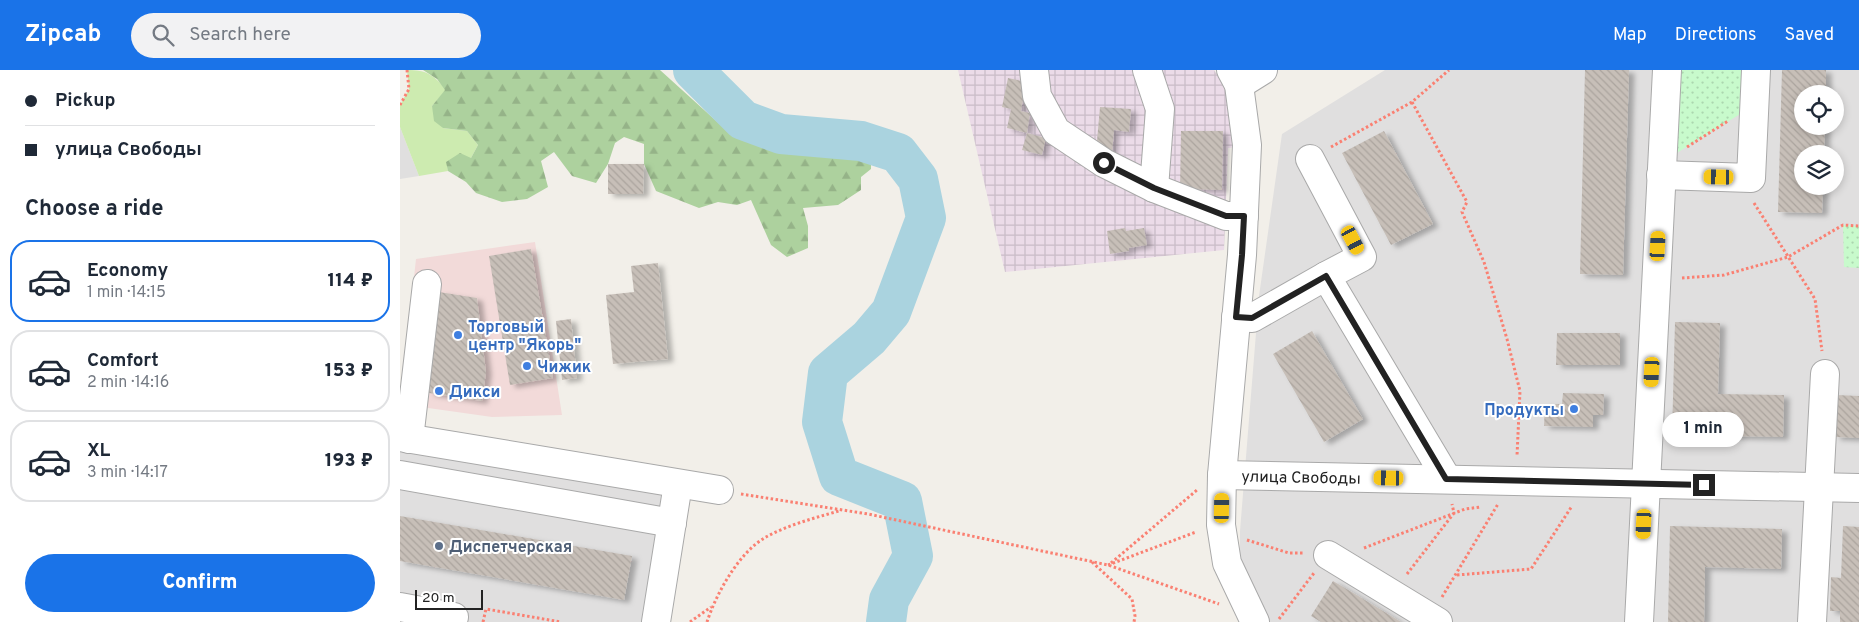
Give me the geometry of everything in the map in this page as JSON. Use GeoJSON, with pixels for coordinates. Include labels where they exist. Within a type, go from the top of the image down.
{"type":"FeatureCollection","features":[{"type":"Feature","properties":{"kind":"street"},"geometry":{"type":"LineString","coordinates":[[1034,70],[1037,96],[1056,131],[1104,163],[1154,188],[1226,216],[1244,216]]}},
{"type":"Feature","properties":{"kind":"street"},"geometry":{"type":"LineString","coordinates":[[1147,70],[1160,109],[1154,188]]}},
{"type":"Feature","properties":{"kind":"street"},"geometry":{"type":"LineString","coordinates":[[1254,621],[1227,563],[1221,525],[1222,474],[1242,255],[1247,145],[1235,77],[1263,70]]}},
{"type":"Feature","properties":{"kind":"street"},"geometry":{"type":"LineString","coordinates":[[1639,622],[1667,70]]}},
{"type":"Feature","properties":{"kind":"street"},"geometry":{"type":"LineString","coordinates":[[1662,168],[1752,178],[1756,70]]}},
{"type":"Feature","properties":{"kind":"street"},"geometry":{"type":"LineString","coordinates":[[1236,317],[1252,318],[1362,257],[1310,159]]}},
{"type":"Feature","properties":{"kind":"street"},"geometry":{"type":"LineString","coordinates":[[1326,276],[1446,479]]}},
{"type":"Feature","properties":{"kind":"street"},"geometry":{"type":"LineString","coordinates":[[427,284],[405,438],[719,490]]}},
{"type":"Feature","properties":{"kind":"street"},"geometry":{"type":"LineString","coordinates":[[1812,622],[1825,374]]}},
{"type":"Feature","properties":{"kind":"street","name":"улица Свободы"},"geometry":{"type":"LineString","coordinates":[[1222,474],[1859,488]]}},
{"type":"Feature","properties":{"kind":"street"},"geometry":{"type":"LineString","coordinates":[[400,475],[672,523]]}},
{"type":"Feature","properties":{"kind":"street"},"geometry":{"type":"LineString","coordinates":[[656,622],[678,484]]}},
{"type":"Feature","properties":{"kind":"street"},"geometry":{"type":"LineString","coordinates":[[1328,555],[1434,619]]}},
{"type":"Feature","properties":{"kind":"street"},"geometry":{"type":"LineString","coordinates":[[400,607],[454,617]]}},
{"type":"Feature","properties":{"kind":"path"},"geometry":{"type":"LineString","coordinates":[[400,105],[409,89],[407,70]]}},
{"type":"Feature","properties":{"kind":"path"},"geometry":{"type":"LineString","coordinates":[[1310,159],[1412,102],[1449,70]]}},
{"type":"Feature","properties":{"kind":"path"},"geometry":{"type":"LineString","coordinates":[[1412,102],[1468,202],[1462,212],[1484,262],[1507,339],[1520,391],[1516,481]]}},
{"type":"Feature","properties":{"kind":"path"},"geometry":{"type":"LineString","coordinates":[[1662,168],[1754,105]]}},
{"type":"Feature","properties":{"kind":"path"},"geometry":{"type":"LineString","coordinates":[[1738,177],[1815,300],[1825,374]]}},
{"type":"Feature","properties":{"kind":"path"},"geometry":{"type":"LineString","coordinates":[[1656,281],[1724,274],[1788,256],[1843,225],[1859,226]]}},
{"type":"Feature","properties":{"kind":"path"},"geometry":{"type":"LineString","coordinates":[[1108,565],[1206,482],[1222,474]]}},
{"type":"Feature","properties":{"kind":"path"},"geometry":{"type":"LineString","coordinates":[[1446,479],[1454,513]]}},
{"type":"Feature","properties":{"kind":"path"},"geometry":{"type":"LineString","coordinates":[[719,490],[868,514],[1108,565],[1223,605]]}},
{"type":"Feature","properties":{"kind":"path"},"geometry":{"type":"LineString","coordinates":[[1456,575],[1531,569],[1572,505]]}},
{"type":"Feature","properties":{"kind":"path"},"geometry":{"type":"LineString","coordinates":[[1108,565],[1202,530],[1221,525],[1238,537],[1289,553],[1328,555],[1353,553],[1465,509],[1498,506]]}},
{"type":"Feature","properties":{"kind":"path"},"geometry":{"type":"LineString","coordinates":[[707,622],[712,607],[732,572],[752,548],[764,538],[782,529],[842,510]]}},
{"type":"Feature","properties":{"kind":"path"},"geometry":{"type":"LineString","coordinates":[[1392,594],[1454,513]]}},
{"type":"Feature","properties":{"kind":"path"},"geometry":{"type":"LineString","coordinates":[[1434,619],[1456,575],[1485,528]]}},
{"type":"Feature","properties":{"kind":"path"},"geometry":{"type":"LineString","coordinates":[[1254,621],[1280,619],[1328,555]]}},
{"type":"Feature","properties":{"kind":"path"},"geometry":{"type":"LineString","coordinates":[[1092,562],[1132,599],[1135,616],[1134,622]]}},
{"type":"Feature","properties":{"kind":"path"},"geometry":{"type":"LineString","coordinates":[[690,622],[712,607]]}},
{"type":"Feature","properties":{"kind":"path"},"geometry":{"type":"LineString","coordinates":[[483,622],[486,609],[561,622]]}},
{"type":"Feature","properties":{"kind":"shaded area"},"geometry":{"type":"Polygon","coordinates":[[[958,70],[1214,70],[1221,81],[1239,124],[1240,147],[1228,148],[1224,250],[1005,272],[958,70]]]}},
{"type":"Feature","properties":{"kind":"shaded area"},"geometry":{"type":"Polygon","coordinates":[[[1385,70],[1859,70],[1859,622],[1239,622],[1240,531],[1259,296],[1282,134],[1385,70]]]}},
{"type":"Feature","properties":{"kind":"shaded area"},"geometry":{"type":"Polygon","coordinates":[[[400,127],[419,176],[400,179],[400,127]]]}},
{"type":"Feature","properties":{"kind":"shaded area"},"geometry":{"type":"Polygon","coordinates":[[[535,242],[562,415],[492,417],[400,404],[416,259],[535,242]]]}},
{"type":"Feature","properties":{"kind":"shaded area"},"geometry":{"type":"Polygon","coordinates":[[[400,437],[678,484],[656,622],[400,622],[400,437]]]}},
{"type":"Feature","properties":{"kind":"green space"},"geometry":{"type":"Polygon","coordinates":[[[407,70],[425,72],[438,81],[446,90],[432,106],[443,128],[467,131],[478,145],[471,158],[447,162],[448,171],[419,176],[400,127],[400,105],[409,89],[407,70]]]}},
{"type":"Feature","properties":{"kind":"green space"},"geometry":{"type":"Polygon","coordinates":[[[423,70],[660,70],[724,128],[738,136],[752,142],[782,148],[829,151],[871,158],[871,169],[861,177],[861,190],[838,205],[803,208],[808,226],[808,248],[787,257],[771,245],[751,200],[737,205],[718,202],[699,208],[656,191],[644,164],[644,144],[624,137],[615,143],[608,164],[596,183],[572,176],[554,152],[541,161],[548,187],[527,199],[502,202],[476,193],[466,182],[448,171],[446,162],[460,153],[471,158],[478,145],[467,131],[443,128],[434,121],[432,106],[445,90],[437,79],[423,70]]]}},
{"type":"Feature","properties":{"kind":"green space"},"geometry":{"type":"Polygon","coordinates":[[[1667,70],[1756,70],[1755,105],[1662,162],[1667,70]]]}},
{"type":"Feature","properties":{"kind":"green space"},"geometry":{"type":"Polygon","coordinates":[[[1843,225],[1859,226],[1859,268],[1844,267],[1843,225]]]}},
{"type":"Feature","properties":{"kind":"building"},"geometry":{"type":"Polygon","coordinates":[[[1585,70],[1629,70],[1623,275],[1580,274],[1585,70]]]}},
{"type":"Feature","properties":{"kind":"building"},"geometry":{"type":"Polygon","coordinates":[[[1782,70],[1826,70],[1826,85],[1794,85],[1794,135],[1825,135],[1824,145],[1794,145],[1794,195],[1823,195],[1822,213],[1778,212],[1782,70]]]}},
{"type":"Feature","properties":{"kind":"building"},"geometry":{"type":"Polygon","coordinates":[[[1008,78],[1026,82],[1021,111],[1030,113],[1027,133],[1007,128],[1011,109],[1002,107],[1008,78]]]}},
{"type":"Feature","properties":{"kind":"building"},"geometry":{"type":"Polygon","coordinates":[[[1100,107],[1131,109],[1129,132],[1114,130],[1112,154],[1096,152],[1100,107]]]}},
{"type":"Feature","properties":{"kind":"building"},"geometry":{"type":"Polygon","coordinates":[[[1181,131],[1223,131],[1222,190],[1180,189],[1181,131]]]}},
{"type":"Feature","properties":{"kind":"building"},"geometry":{"type":"Polygon","coordinates":[[[1384,131],[1433,224],[1391,245],[1342,153],[1384,131]]]}},
{"type":"Feature","properties":{"kind":"building"},"geometry":{"type":"Polygon","coordinates":[[[1027,133],[1046,138],[1042,155],[1022,150],[1027,133]]]}},
{"type":"Feature","properties":{"kind":"building"},"geometry":{"type":"Polygon","coordinates":[[[608,164],[644,164],[643,194],[608,194],[608,164]]]}},
{"type":"Feature","properties":{"kind":"building"},"geometry":{"type":"Polygon","coordinates":[[[1125,228],[1126,231],[1144,228],[1147,245],[1129,248],[1129,251],[1110,254],[1107,231],[1125,228]]]}},
{"type":"Feature","properties":{"kind":"building"},"geometry":{"type":"Polygon","coordinates":[[[531,249],[553,378],[510,385],[489,256],[531,249]]]}},
{"type":"Feature","properties":{"kind":"building"},"geometry":{"type":"Polygon","coordinates":[[[658,263],[668,359],[613,364],[606,295],[634,292],[631,266],[658,263]]]}},
{"type":"Feature","properties":{"kind":"building","name":"Торговый центр \"Якорь\""},"geometry":{"type":"Polygon","coordinates":[[[439,292],[477,298],[486,372],[482,401],[429,393],[439,292]]]}},
{"type":"Feature","properties":{"kind":"building"},"geometry":{"type":"Polygon","coordinates":[[[571,319],[577,378],[562,380],[556,321],[571,319]]]}},
{"type":"Feature","properties":{"kind":"building"},"geometry":{"type":"Polygon","coordinates":[[[1675,322],[1720,323],[1718,394],[1784,395],[1783,437],[1672,435],[1675,322]]]}},
{"type":"Feature","properties":{"kind":"building"},"geometry":{"type":"Polygon","coordinates":[[[1312,331],[1363,419],[1324,442],[1273,354],[1312,331]]]}},
{"type":"Feature","properties":{"kind":"building"},"geometry":{"type":"Polygon","coordinates":[[[1557,333],[1620,333],[1620,365],[1556,365],[1557,333]]]}},
{"type":"Feature","properties":{"kind":"building","name":"Продукты"},"geometry":{"type":"Polygon","coordinates":[[[1563,393],[1604,394],[1603,415],[1593,415],[1593,427],[1544,426],[1545,404],[1562,404],[1563,393]]]}},
{"type":"Feature","properties":{"kind":"building"},"geometry":{"type":"Polygon","coordinates":[[[1836,395],[1859,396],[1859,438],[1835,437],[1836,395]]]}},
{"type":"Feature","properties":{"kind":"building"},"geometry":{"type":"Polygon","coordinates":[[[400,516],[632,556],[624,600],[400,561],[400,516]]]}},
{"type":"Feature","properties":{"kind":"building"},"geometry":{"type":"Polygon","coordinates":[[[1670,526],[1782,529],[1781,569],[1705,567],[1704,622],[1668,622],[1670,526]]]}},
{"type":"Feature","properties":{"kind":"building"},"geometry":{"type":"Polygon","coordinates":[[[1843,526],[1859,527],[1859,622],[1840,622],[1840,611],[1830,611],[1831,577],[1841,578],[1843,526]]]}},
{"type":"Feature","properties":{"kind":"building"},"geometry":{"type":"Polygon","coordinates":[[[1333,581],[1401,622],[1321,622],[1311,616],[1333,581]]]}},
{"type":"Feature","properties":{"kind":"waterway"},"geometry":{"type":"LineString","coordinates":[[693,70],[743,120],[781,134],[861,141],[898,153],[918,179],[926,218],[891,312],[869,338],[828,373],[822,422],[839,476],[902,501],[913,556],[889,600],[886,622]]}},
{"type":"Feature","properties":{"kind":"place","name":"Торговый центр \"Якорь\""},"geometry":{"type":"Point","coordinates":[458,335]}},
{"type":"Feature","properties":{"kind":"place","name":"Чижик"},"geometry":{"type":"Point","coordinates":[527,366]}},
{"type":"Feature","properties":{"kind":"place","name":"Дикси"},"geometry":{"type":"Point","coordinates":[439,391]}},
{"type":"Feature","properties":{"kind":"place","name":"Продукты"},"geometry":{"type":"Point","coordinates":[1574,409]}},
{"type":"Feature","properties":{"kind":"place","name":"Диспетчерская"},"geometry":{"type":"Point","coordinates":[439,546]}},
{"type":"Feature","properties":{"kind":"route"},"geometry":{"type":"LineString","coordinates":[[1104,163],[1154,188],[1226,216],[1244,216],[1236,317],[1252,318],[1326,276],[1446,479],[1704,485]]}}]}
